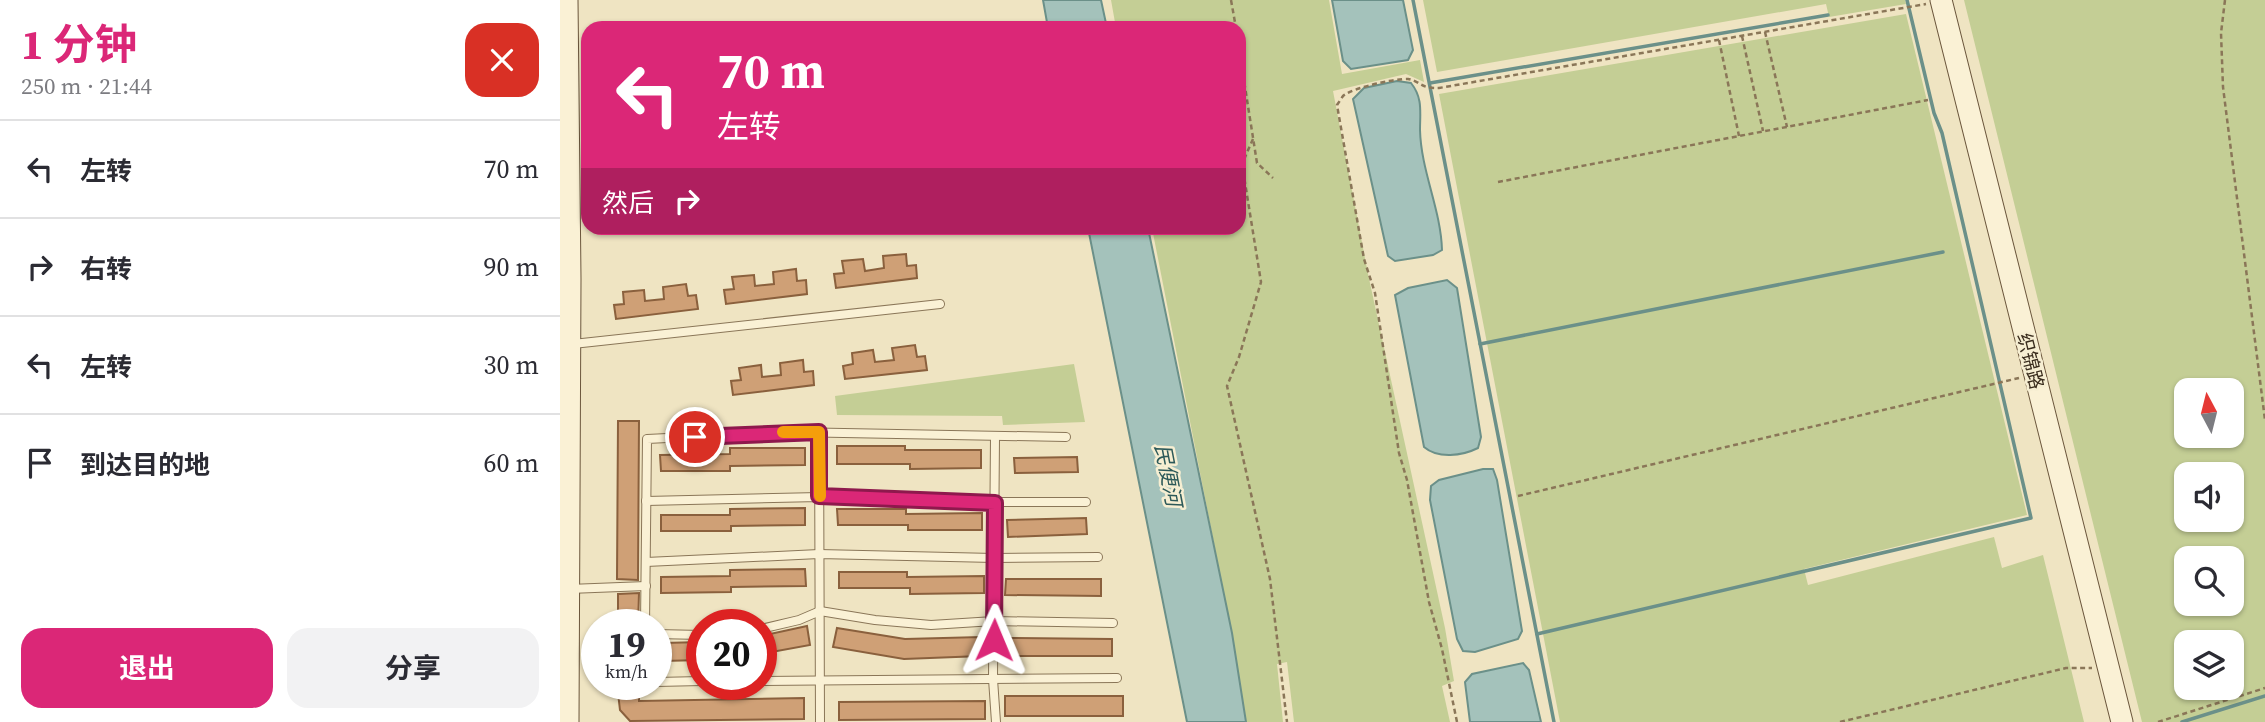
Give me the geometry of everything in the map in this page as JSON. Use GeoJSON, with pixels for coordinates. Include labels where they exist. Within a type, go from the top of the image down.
{"type":"FeatureCollection","features":[{"type":"Feature","properties":{"kind":"street"},"geometry":{"type":"LineString","coordinates":[[567,0],[564,32],[570,345],[565,495],[569,589],[568,722]]}},
{"type":"Feature","properties":{"kind":"street","name":"织锦路"},"geometry":{"type":"LineString","coordinates":[[1941,0],[2122,722]]}},
{"type":"Feature","properties":{"kind":"lane"},"geometry":{"type":"LineString","coordinates":[[570,345],[940,304]]}},
{"type":"Feature","properties":{"kind":"lane"},"geometry":{"type":"LineString","coordinates":[[819,432],[820,722]]}},
{"type":"Feature","properties":{"kind":"lane"},"geometry":{"type":"LineString","coordinates":[[645,609],[647,439],[819,432],[1066,437]]}},
{"type":"Feature","properties":{"kind":"lane"},"geometry":{"type":"LineString","coordinates":[[995,436],[993,679],[996,722]]}},
{"type":"Feature","properties":{"kind":"lane"},"geometry":{"type":"LineString","coordinates":[[646,501],[819,496],[995,503],[1086,502]]}},
{"type":"Feature","properties":{"kind":"lane"},"geometry":{"type":"LineString","coordinates":[[646,562],[820,554],[994,558],[1098,557]]}},
{"type":"Feature","properties":{"kind":"lane"},"geometry":{"type":"LineString","coordinates":[[569,589],[646,586]]}},
{"type":"Feature","properties":{"kind":"lane"},"geometry":{"type":"LineString","coordinates":[[777,625],[820,611],[931,625],[994,621],[1113,623]]}},
{"type":"Feature","properties":{"kind":"lane"},"geometry":{"type":"LineString","coordinates":[[777,681],[1117,678]]}},
{"type":"Feature","properties":{"kind":"path"},"geometry":{"type":"LineString","coordinates":[[1231,0],[1235,21]]}},
{"type":"Feature","properties":{"kind":"path"},"geometry":{"type":"LineString","coordinates":[[2225,0],[2221,33],[2223,87],[2265,420]]}},
{"type":"Feature","properties":{"kind":"path"},"geometry":{"type":"LineString","coordinates":[[1457,722],[1429,602],[1407,480],[1399,453],[1375,293],[1364,258],[1337,105],[1351,90],[1401,79],[1411,79],[1426,89],[1436,88],[1914,6]]}},
{"type":"Feature","properties":{"kind":"path"},"geometry":{"type":"LineString","coordinates":[[1765,32],[1787,127]]}},
{"type":"Feature","properties":{"kind":"path"},"geometry":{"type":"LineString","coordinates":[[1742,36],[1763,131]]}},
{"type":"Feature","properties":{"kind":"path"},"geometry":{"type":"LineString","coordinates":[[1719,40],[1739,136]]}},
{"type":"Feature","properties":{"kind":"path"},"geometry":{"type":"LineString","coordinates":[[1246,94],[1257,163],[1272,178]]}},
{"type":"Feature","properties":{"kind":"path"},"geometry":{"type":"LineString","coordinates":[[1498,182],[1928,100]]}},
{"type":"Feature","properties":{"kind":"path"},"geometry":{"type":"LineString","coordinates":[[1246,155],[1253,139]]}},
{"type":"Feature","properties":{"kind":"path"},"geometry":{"type":"LineString","coordinates":[[1246,189],[1261,282],[1239,357],[1227,386],[1270,579],[1287,722]]}},
{"type":"Feature","properties":{"kind":"path"},"geometry":{"type":"LineString","coordinates":[[1518,496],[2005,381]]}},
{"type":"Feature","properties":{"kind":"path"},"geometry":{"type":"LineString","coordinates":[[1840,722],[2066,667],[2108,668]]}},
{"type":"Feature","properties":{"kind":"path"},"geometry":{"type":"LineString","coordinates":[[2158,722],[2265,688]]}},
{"type":"Feature","properties":{"kind":"green space"},"geometry":{"type":"Polygon","coordinates":[[[1111,0],[1329,0],[1342,74],[1420,60],[1424,82],[1406,74],[1333,91],[1368,274],[1445,628],[1454,681],[1442,686],[1450,722],[1294,722],[1287,662],[1277,664],[1283,722],[1246,722],[1229,620],[1153,235],[1246,235],[1246,21],[1115,21],[1111,0]]]}},
{"type":"Feature","properties":{"kind":"green space"},"geometry":{"type":"Polygon","coordinates":[[[1423,0],[1905,0],[1906,4],[1829,17],[1826,4],[1437,72],[1423,0]]]}},
{"type":"Feature","properties":{"kind":"green space"},"geometry":{"type":"Polygon","coordinates":[[[1964,0],[2265,0],[2265,722],[2142,722],[1964,0]]]}},
{"type":"Feature","properties":{"kind":"green space"},"geometry":{"type":"Polygon","coordinates":[[[1906,14],[2027,515],[1804,569],[1808,585],[1994,537],[2002,568],[2043,555],[2084,722],[1560,722],[1439,94],[1906,14]]]}},
{"type":"Feature","properties":{"kind":"green space"},"geometry":{"type":"Polygon","coordinates":[[[1074,364],[1085,422],[1003,425],[1002,416],[837,415],[835,396],[1074,364]]]}},
{"type":"Feature","properties":{"kind":"water"},"geometry":{"type":"Polygon","coordinates":[[[1043,0],[1101,0],[1106,21],[1047,21],[1043,0]]]}},
{"type":"Feature","properties":{"kind":"water"},"geometry":{"type":"Polygon","coordinates":[[[1332,0],[1403,0],[1413,50],[1408,60],[1351,69],[1343,61],[1332,0]]]}},
{"type":"Feature","properties":{"kind":"water"},"geometry":{"type":"Polygon","coordinates":[[[1397,81],[1411,83],[1419,100],[1421,145],[1442,250],[1433,255],[1395,261],[1388,256],[1353,99],[1364,88],[1397,81]]]}},
{"type":"Feature","properties":{"kind":"water","name":"民便河"},"geometry":{"type":"Polygon","coordinates":[[[1089,235],[1149,235],[1232,633],[1246,722],[1187,722],[1089,235]]]}},
{"type":"Feature","properties":{"kind":"water"},"geometry":{"type":"Polygon","coordinates":[[[1447,280],[1457,288],[1481,437],[1478,448],[1465,453],[1443,455],[1424,447],[1395,295],[1408,288],[1447,280]]]}},
{"type":"Feature","properties":{"kind":"water"},"geometry":{"type":"Polygon","coordinates":[[[1493,469],[1497,480],[1522,631],[1518,639],[1475,652],[1463,651],[1457,639],[1430,500],[1431,486],[1439,480],[1493,469]]]}},
{"type":"Feature","properties":{"kind":"water"},"geometry":{"type":"Polygon","coordinates":[[[1523,663],[1529,670],[1541,722],[1470,722],[1465,682],[1472,674],[1523,663]]]}},
{"type":"Feature","properties":{"kind":"building"},"geometry":{"type":"Polygon","coordinates":[[[906,254],[907,266],[916,265],[917,278],[836,288],[834,274],[844,273],[842,261],[863,259],[865,271],[884,268],[883,256],[906,254]]]}},
{"type":"Feature","properties":{"kind":"building"},"geometry":{"type":"Polygon","coordinates":[[[796,269],[797,281],[806,280],[807,294],[726,304],[724,290],[734,289],[732,277],[754,275],[755,286],[774,284],[773,272],[796,269]]]}},
{"type":"Feature","properties":{"kind":"building"},"geometry":{"type":"Polygon","coordinates":[[[686,284],[688,296],[696,295],[698,309],[616,319],[614,305],[624,304],[623,292],[644,290],[645,301],[664,299],[663,287],[686,284]]]}},
{"type":"Feature","properties":{"kind":"building"},"geometry":{"type":"Polygon","coordinates":[[[915,345],[917,357],[925,356],[927,370],[845,379],[843,366],[853,364],[852,353],[873,350],[875,362],[894,360],[892,348],[915,345]]]}},
{"type":"Feature","properties":{"kind":"building"},"geometry":{"type":"Polygon","coordinates":[[[803,360],[804,372],[813,371],[814,385],[733,395],[731,381],[741,380],[739,368],[761,365],[762,377],[781,375],[780,363],[803,360]]]}},
{"type":"Feature","properties":{"kind":"building"},"geometry":{"type":"Polygon","coordinates":[[[618,421],[639,421],[638,580],[617,579],[618,421]]]}},
{"type":"Feature","properties":{"kind":"building"},"geometry":{"type":"Polygon","coordinates":[[[837,446],[905,446],[905,450],[981,450],[981,468],[910,469],[910,464],[837,464],[837,446]]]}},
{"type":"Feature","properties":{"kind":"building"},"geometry":{"type":"Polygon","coordinates":[[[730,448],[805,448],[805,465],[730,466],[730,471],[661,471],[660,455],[730,454],[730,448]]]}},
{"type":"Feature","properties":{"kind":"building"},"geometry":{"type":"Polygon","coordinates":[[[1077,457],[1078,472],[1015,473],[1014,458],[1077,457]]]}},
{"type":"Feature","properties":{"kind":"building"},"geometry":{"type":"Polygon","coordinates":[[[805,508],[805,525],[731,526],[731,531],[661,531],[661,515],[730,515],[730,509],[805,508]]]}},
{"type":"Feature","properties":{"kind":"building"},"geometry":{"type":"Polygon","coordinates":[[[837,509],[906,509],[906,514],[982,513],[982,530],[908,530],[908,525],[838,525],[837,509]]]}},
{"type":"Feature","properties":{"kind":"building"},"geometry":{"type":"Polygon","coordinates":[[[1086,518],[1087,534],[1008,537],[1007,520],[1086,518]]]}},
{"type":"Feature","properties":{"kind":"building"},"geometry":{"type":"Polygon","coordinates":[[[805,569],[806,586],[731,587],[731,592],[661,593],[661,577],[730,576],[730,570],[805,569]]]}},
{"type":"Feature","properties":{"kind":"building"},"geometry":{"type":"Polygon","coordinates":[[[839,572],[907,572],[907,577],[984,576],[984,593],[910,594],[910,588],[839,588],[839,572]]]}},
{"type":"Feature","properties":{"kind":"building"},"geometry":{"type":"Polygon","coordinates":[[[1006,579],[1101,579],[1101,596],[1005,595],[1006,579]]]}},
{"type":"Feature","properties":{"kind":"building"},"geometry":{"type":"Polygon","coordinates":[[[639,593],[638,609],[618,609],[618,594],[639,593]]]}},
{"type":"Feature","properties":{"kind":"building"},"geometry":{"type":"Polygon","coordinates":[[[807,626],[810,645],[777,651],[777,633],[807,626]]]}},
{"type":"Feature","properties":{"kind":"building"},"geometry":{"type":"Polygon","coordinates":[[[837,628],[905,639],[981,637],[981,656],[904,659],[833,647],[837,628]]]}},
{"type":"Feature","properties":{"kind":"building"},"geometry":{"type":"Polygon","coordinates":[[[1007,638],[1112,639],[1112,656],[1007,656],[1007,638]]]}},
{"type":"Feature","properties":{"kind":"building"},"geometry":{"type":"Polygon","coordinates":[[[686,642],[686,660],[672,661],[672,643],[686,642]]]}},
{"type":"Feature","properties":{"kind":"building"},"geometry":{"type":"Polygon","coordinates":[[[1005,696],[1123,696],[1123,716],[1005,716],[1005,696]]]}},
{"type":"Feature","properties":{"kind":"building"},"geometry":{"type":"Polygon","coordinates":[[[804,698],[804,719],[630,721],[620,710],[619,700],[804,698]]]}},
{"type":"Feature","properties":{"kind":"building"},"geometry":{"type":"Polygon","coordinates":[[[985,701],[985,719],[839,720],[839,702],[985,701]]]}},
{"type":"Feature","properties":{"kind":"waterway"},"geometry":{"type":"LineString","coordinates":[[1413,0],[1554,722]]}},
{"type":"Feature","properties":{"kind":"waterway"},"geometry":{"type":"LineString","coordinates":[[1537,634],[2031,518],[1942,133],[1934,113],[1907,0]]}},
{"type":"Feature","properties":{"kind":"waterway"},"geometry":{"type":"LineString","coordinates":[[1430,83],[1828,15]]}},
{"type":"Feature","properties":{"kind":"waterway"},"geometry":{"type":"LineString","coordinates":[[1480,344],[1943,252]]}},
{"type":"Feature","properties":{"kind":"waterway"},"geometry":{"type":"LineString","coordinates":[[2182,722],[2265,696]]}},
{"type":"Feature","properties":{"kind":"slow traffic"},"geometry":{"type":"LineString","coordinates":[[783,432],[819,432],[820,496]]}},
{"type":"Feature","properties":{"kind":"route"},"geometry":{"type":"LineString","coordinates":[[695,437],[819,432],[819,496],[995,503],[994,640]]}}]}
